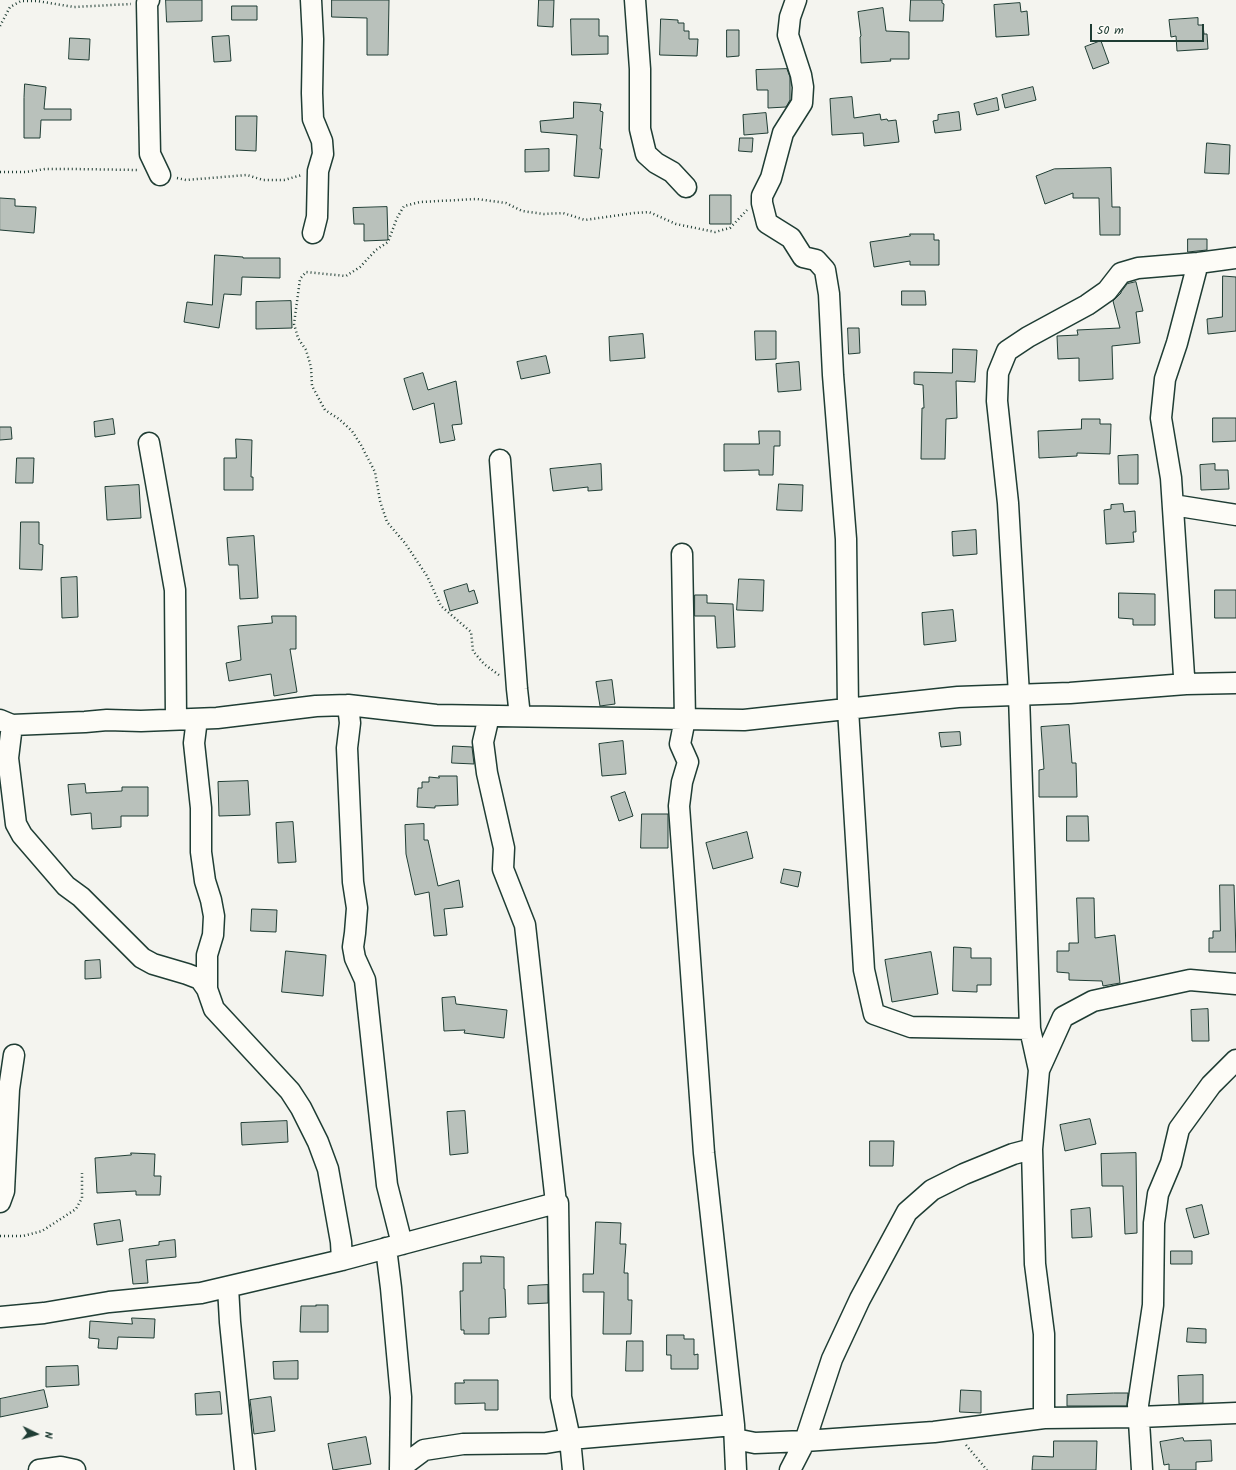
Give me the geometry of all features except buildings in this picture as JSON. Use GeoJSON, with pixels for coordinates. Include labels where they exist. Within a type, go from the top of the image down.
{"type":"FeatureCollection","features":[{"type":"Feature","properties":{"kind":"street"},"geometry":{"type":"LineString","coordinates":[[311,0],[313,39],[313,119],[322,141],[323,154],[318,171],[317,217],[313,233]]}},
{"type":"Feature","properties":{"kind":"street"},"geometry":{"type":"LineString","coordinates":[[635,0],[640,69],[640,129],[646,154],[656,163],[672,172],[686,187]]}},
{"type":"Feature","properties":{"kind":"street"},"geometry":{"type":"LineString","coordinates":[[796,0],[790,16],[788,35],[802,81],[802,103],[783,132],[772,178],[762,196],[762,203],[767,223],[791,238],[803,257],[816,260],[825,270],[829,294],[833,374],[846,539],[848,709],[864,970],[874,1014],[911,1027],[1030,1029]]}},
{"type":"Feature","properties":{"kind":"street"},"geometry":{"type":"LineString","coordinates":[[148,2],[150,154],[160,175]]}},
{"type":"Feature","properties":{"kind":"street"},"geometry":{"type":"LineString","coordinates":[[1044,1418],[1044,1334],[1035,1264],[1032,1149],[1039,1070],[1030,1029],[1019,695],[1008,503],[997,401],[998,374],[1006,351],[1028,337],[1087,305],[1107,291],[1121,273],[1138,268],[1236,258]]}},
{"type":"Feature","properties":{"kind":"street"},"geometry":{"type":"LineString","coordinates":[[1185,680],[1171,478],[1161,418],[1165,379],[1177,343],[1198,263]]}},
{"type":"Feature","properties":{"kind":"street"},"geometry":{"type":"LineString","coordinates":[[149,443],[175,590],[176,719]]}},
{"type":"Feature","properties":{"kind":"street"},"geometry":{"type":"LineString","coordinates":[[500,460],[516,689],[520,716]]}},
{"type":"Feature","properties":{"kind":"street"},"geometry":{"type":"LineString","coordinates":[[1173,505],[1236,515]]}},
{"type":"Feature","properties":{"kind":"street"},"geometry":{"type":"LineString","coordinates":[[682,554],[685,719],[680,744],[688,762],[682,782],[679,806],[704,1153],[735,1432],[736,1470]]}},
{"type":"Feature","properties":{"kind":"street"},"geometry":{"type":"LineString","coordinates":[[342,1260],[341,1242],[328,1169],[318,1142],[302,1108],[290,1091],[214,1009],[207,989],[200,979],[153,964],[142,958],[81,897],[66,886],[22,835],[16,824],[3,720],[85,722],[107,720],[141,721],[196,719],[316,706],[348,705],[436,715],[744,720],[958,697],[1070,693],[1236,674]]}},
{"type":"Feature","properties":{"kind":"street"},"geometry":{"type":"LineString","coordinates":[[1185,680],[1236,683]]}},
{"type":"Feature","properties":{"kind":"street"},"geometry":{"type":"LineString","coordinates":[[348,705],[350,723],[347,748],[353,882],[357,908],[353,947],[355,958],[365,980],[394,1246],[391,1288],[400,1397],[400,1469]]}},
{"type":"Feature","properties":{"kind":"street"},"geometry":{"type":"LineString","coordinates":[[489,716],[483,742],[487,773],[504,848],[503,869],[525,925],[556,1203],[558,1203],[561,1397],[570,1439],[573,1470]]}},
{"type":"Feature","properties":{"kind":"street"},"geometry":{"type":"LineString","coordinates":[[196,719],[194,743],[201,808],[201,852],[204,881],[211,900],[214,916],[213,935],[207,955],[207,989]]}},
{"type":"Feature","properties":{"kind":"street"},"geometry":{"type":"LineString","coordinates":[[1039,1070],[1063,1017],[1093,1001],[1190,980],[1236,984]]}},
{"type":"Feature","properties":{"kind":"street"},"geometry":{"type":"LineString","coordinates":[[0,1202],[4,1191],[9,1089],[14,1055]]}},
{"type":"Feature","properties":{"kind":"street"},"geometry":{"type":"LineString","coordinates":[[1142,1470],[1138,1405],[1153,1305],[1154,1222],[1158,1194],[1170,1163],[1179,1129],[1211,1085],[1236,1060]]}},
{"type":"Feature","properties":{"kind":"street"},"geometry":{"type":"LineString","coordinates":[[790,1470],[805,1441],[832,1359],[860,1299],[907,1212],[932,1190],[964,1174],[1013,1154],[1032,1149]]}},
{"type":"Feature","properties":{"kind":"street"},"geometry":{"type":"LineString","coordinates":[[0,1317],[44,1313],[109,1302],[201,1294],[342,1260],[556,1203]]}},
{"type":"Feature","properties":{"kind":"street"},"geometry":{"type":"LineString","coordinates":[[228,1287],[230,1322],[245,1470]]}},
{"type":"Feature","properties":{"kind":"street"},"geometry":{"type":"LineString","coordinates":[[400,1469],[424,1450],[463,1444],[546,1442],[570,1439],[735,1432],[755,1442],[805,1441],[953,1429],[1044,1418],[1139,1417],[1236,1413]]}},
{"type":"Feature","properties":{"kind":"street"},"geometry":{"type":"LineString","coordinates":[[39,1470],[61,1467],[75,1470]]}},
{"type":"Feature","properties":{"kind":"path"},"geometry":{"type":"LineString","coordinates":[[0,26],[10,7],[21,2],[37,1],[74,7],[148,2]]}},
{"type":"Feature","properties":{"kind":"path"},"geometry":{"type":"LineString","coordinates":[[0,172],[26,172],[46,169],[141,170],[186,180],[247,175],[263,180],[284,180],[318,171]]}},
{"type":"Feature","properties":{"kind":"path"},"geometry":{"type":"LineString","coordinates":[[516,689],[484,664],[473,651],[472,632],[441,606],[427,576],[405,543],[387,522],[380,501],[375,472],[362,445],[352,430],[340,419],[325,410],[318,398],[312,386],[311,367],[306,350],[298,338],[294,324],[300,278],[306,272],[346,276],[360,267],[376,250],[388,242],[397,218],[404,206],[420,202],[477,200],[506,204],[522,211],[544,214],[563,212],[585,220],[649,212],[676,224],[715,232],[730,228],[762,196]]}},
{"type":"Feature","properties":{"kind":"path"},"geometry":{"type":"LineString","coordinates":[[0,1236],[23,1236],[42,1231],[76,1209],[82,1198],[82,1173]]}},
{"type":"Feature","properties":{"kind":"path"},"geometry":{"type":"LineString","coordinates":[[953,1429],[987,1470]]}}]}
